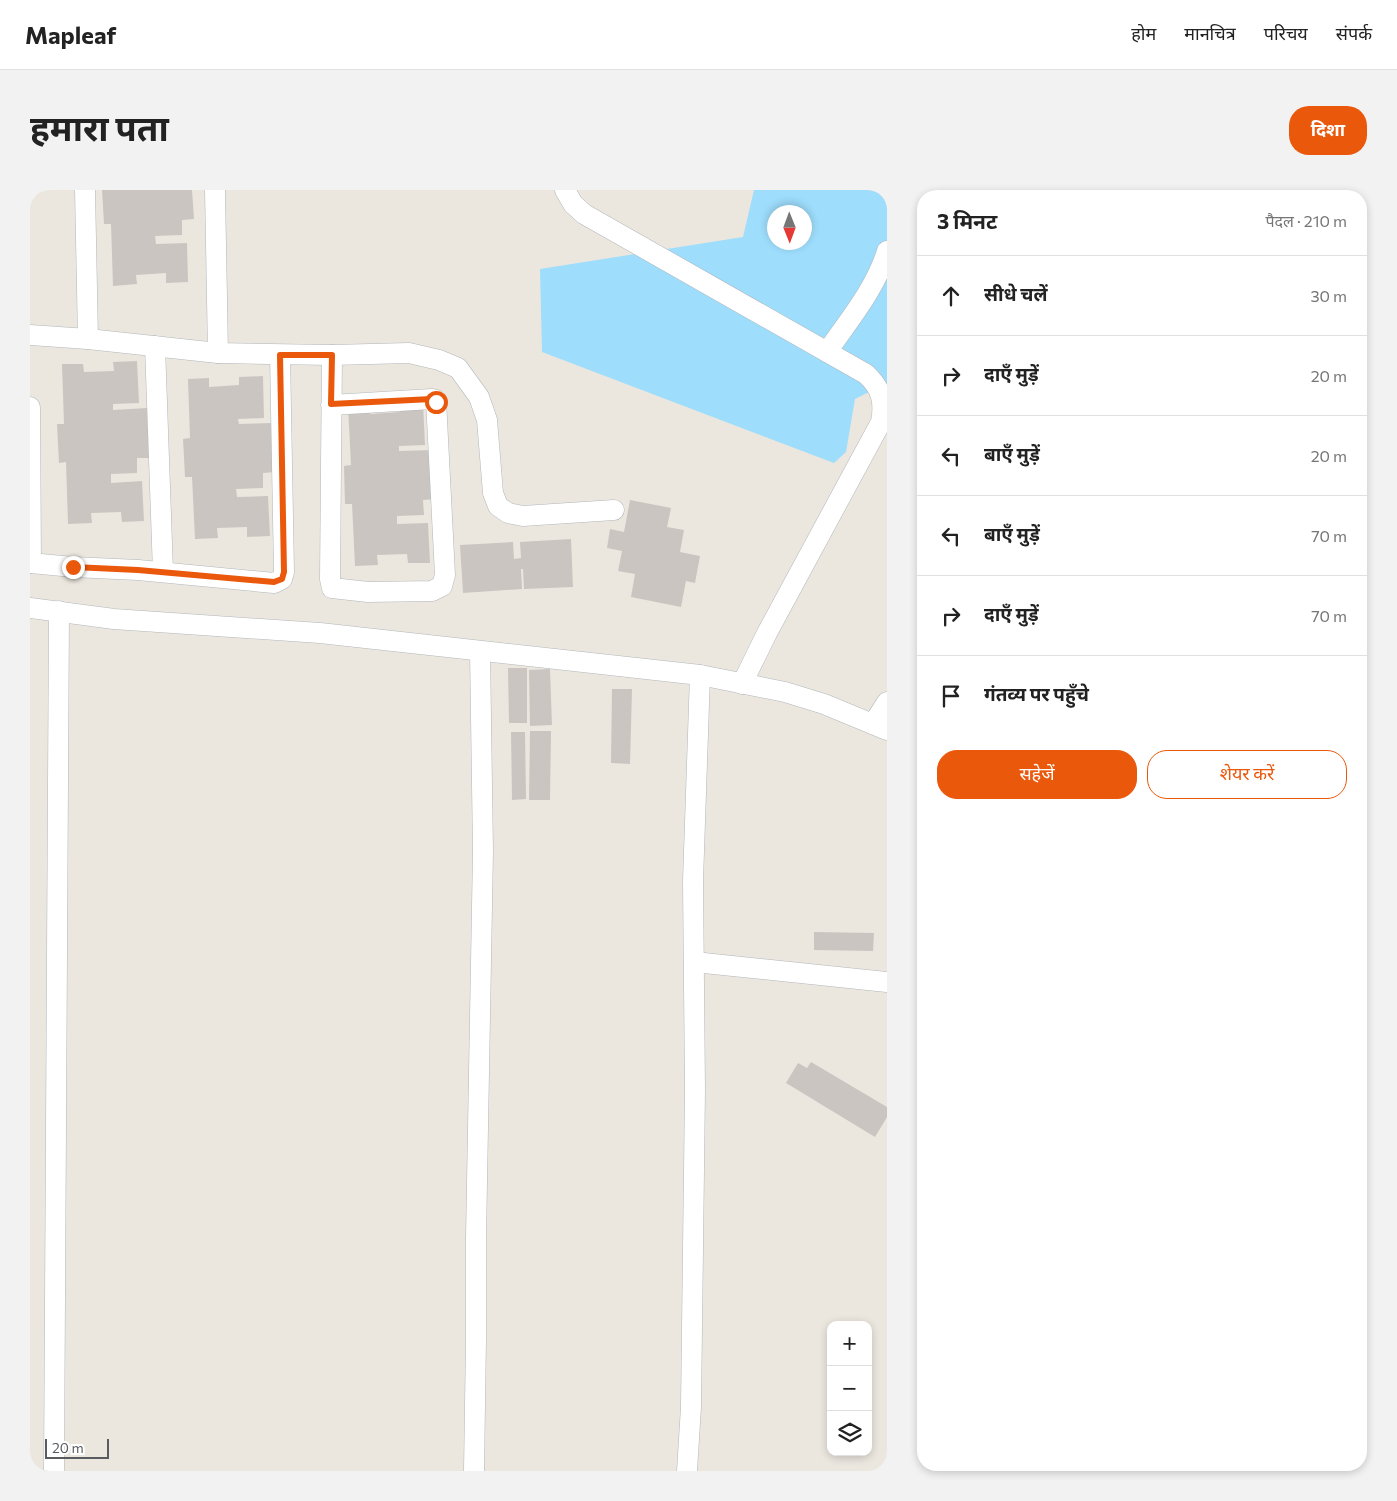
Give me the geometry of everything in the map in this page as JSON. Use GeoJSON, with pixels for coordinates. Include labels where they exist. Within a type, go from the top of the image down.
{"type":"FeatureCollection","features":[{"type":"Feature","properties":{"kind":"street"},"geometry":{"type":"LineString","coordinates":[[85,190],[88,339]]}},
{"type":"Feature","properties":{"kind":"street"},"geometry":{"type":"LineString","coordinates":[[215,190],[218,353]]}},
{"type":"Feature","properties":{"kind":"street"},"geometry":{"type":"LineString","coordinates":[[565,190],[573,204],[584,214],[866,374],[876,384],[884,410],[881,422],[771,624],[742,684]]}},
{"type":"Feature","properties":{"kind":"street"},"geometry":{"type":"LineString","coordinates":[[827,352],[879,272],[887,251]]}},
{"type":"Feature","properties":{"kind":"street"},"geometry":{"type":"LineString","coordinates":[[30,335],[88,339],[218,353],[280,355],[409,354],[439,360],[458,368],[479,397],[487,420],[493,493],[498,506],[508,513],[523,516],[614,510]]}},
{"type":"Feature","properties":{"kind":"street"},"geometry":{"type":"LineString","coordinates":[[155,346],[163,572]]}},
{"type":"Feature","properties":{"kind":"street"},"geometry":{"type":"LineString","coordinates":[[30,407],[31,563],[274,582],[282,579],[284,572],[280,355]]}},
{"type":"Feature","properties":{"kind":"street"},"geometry":{"type":"LineString","coordinates":[[331,404],[436,400],[444,575],[442,586],[432,591],[368,592],[332,588],[330,580],[331,404],[332,355]]}},
{"type":"Feature","properties":{"kind":"street"},"geometry":{"type":"LineString","coordinates":[[30,608],[114,619],[320,633],[700,675],[785,692],[824,704],[880,727],[887,702]]}},
{"type":"Feature","properties":{"kind":"street"},"geometry":{"type":"LineString","coordinates":[[54,1471],[59,612]]}},
{"type":"Feature","properties":{"kind":"street"},"geometry":{"type":"LineString","coordinates":[[474,1471],[483,852],[480,651]]}},
{"type":"Feature","properties":{"kind":"street"},"geometry":{"type":"LineString","coordinates":[[687,1471],[691,1406],[696,1090],[693,881],[700,675]]}},
{"type":"Feature","properties":{"kind":"street"},"geometry":{"type":"LineString","coordinates":[[694,962],[887,982]]}},
{"type":"Feature","properties":{"kind":"water"},"geometry":{"type":"Polygon","coordinates":[[[754,190],[887,190],[887,383],[855,399],[846,452],[834,463],[542,352],[540,269],[743,237],[754,190]]]}},
{"type":"Feature","properties":{"kind":"building"},"geometry":{"type":"Polygon","coordinates":[[[102,190],[192,190],[194,219],[182,220],[182,235],[155,236],[156,244],[187,243],[188,282],[166,283],[166,273],[136,275],[137,284],[113,286],[111,224],[104,224],[102,190]]]}},
{"type":"Feature","properties":{"kind":"building"},"geometry":{"type":"Polygon","coordinates":[[[137,361],[139,403],[113,404],[113,410],[147,408],[149,458],[137,458],[137,473],[111,474],[111,483],[142,481],[144,521],[122,522],[121,512],[91,513],[92,523],[68,524],[66,462],[59,463],[57,424],[64,424],[62,364],[83,364],[84,372],[114,371],[113,362],[137,361]]]}},
{"type":"Feature","properties":{"kind":"building"},"geometry":{"type":"Polygon","coordinates":[[[263,376],[264,418],[238,419],[239,424],[273,423],[275,472],[263,473],[263,488],[236,489],[237,497],[268,496],[270,536],[247,537],[247,527],[217,528],[218,538],[195,539],[192,477],[185,477],[183,439],[190,438],[188,379],[209,378],[209,387],[239,385],[239,377],[263,376]]]}},
{"type":"Feature","properties":{"kind":"building"},"geometry":{"type":"Polygon","coordinates":[[[423,403],[425,445],[399,446],[399,451],[433,450],[435,499],[423,500],[424,515],[397,516],[397,524],[428,523],[430,563],[408,563],[407,554],[377,555],[378,565],[355,566],[352,504],[345,504],[344,466],[351,465],[348,406],[370,405],[370,414],[400,412],[399,404],[423,403]]]}},
{"type":"Feature","properties":{"kind":"building"},"geometry":{"type":"Polygon","coordinates":[[[630,500],[671,508],[667,527],[684,530],[680,552],[700,556],[695,583],[686,581],[681,607],[631,597],[635,574],[618,571],[622,551],[607,548],[610,529],[624,532],[630,500]]]}},
{"type":"Feature","properties":{"kind":"building"},"geometry":{"type":"Polygon","coordinates":[[[571,539],[573,587],[524,589],[523,569],[521,569],[522,589],[463,593],[460,545],[513,542],[514,559],[521,558],[520,542],[571,539]]]}},
{"type":"Feature","properties":{"kind":"building"},"geometry":{"type":"Polygon","coordinates":[[[508,668],[527,668],[527,723],[509,723],[508,668]]]}},
{"type":"Feature","properties":{"kind":"building"},"geometry":{"type":"Polygon","coordinates":[[[550,669],[552,725],[530,726],[529,670],[550,669]]]}},
{"type":"Feature","properties":{"kind":"building"},"geometry":{"type":"Polygon","coordinates":[[[612,689],[632,689],[630,764],[611,763],[612,689]]]}},
{"type":"Feature","properties":{"kind":"building"},"geometry":{"type":"Polygon","coordinates":[[[530,731],[551,731],[550,800],[529,800],[530,731]]]}},
{"type":"Feature","properties":{"kind":"building"},"geometry":{"type":"Polygon","coordinates":[[[511,732],[525,732],[526,799],[512,800],[511,732]]]}},
{"type":"Feature","properties":{"kind":"building"},"geometry":{"type":"Polygon","coordinates":[[[814,932],[874,933],[873,951],[814,950],[814,932]]]}},
{"type":"Feature","properties":{"kind":"building"},"geometry":{"type":"Polygon","coordinates":[[[811,1062],[887,1107],[887,1117],[875,1137],[786,1083],[798,1063],[807,1068],[811,1062]]]}},
{"type":"Feature","properties":{"kind":"route"},"geometry":{"type":"LineString","coordinates":[[73,567],[138,570],[274,582],[282,579],[284,572],[280,355],[332,355],[331,404],[432,399],[436,400],[436,402]]}}]}
